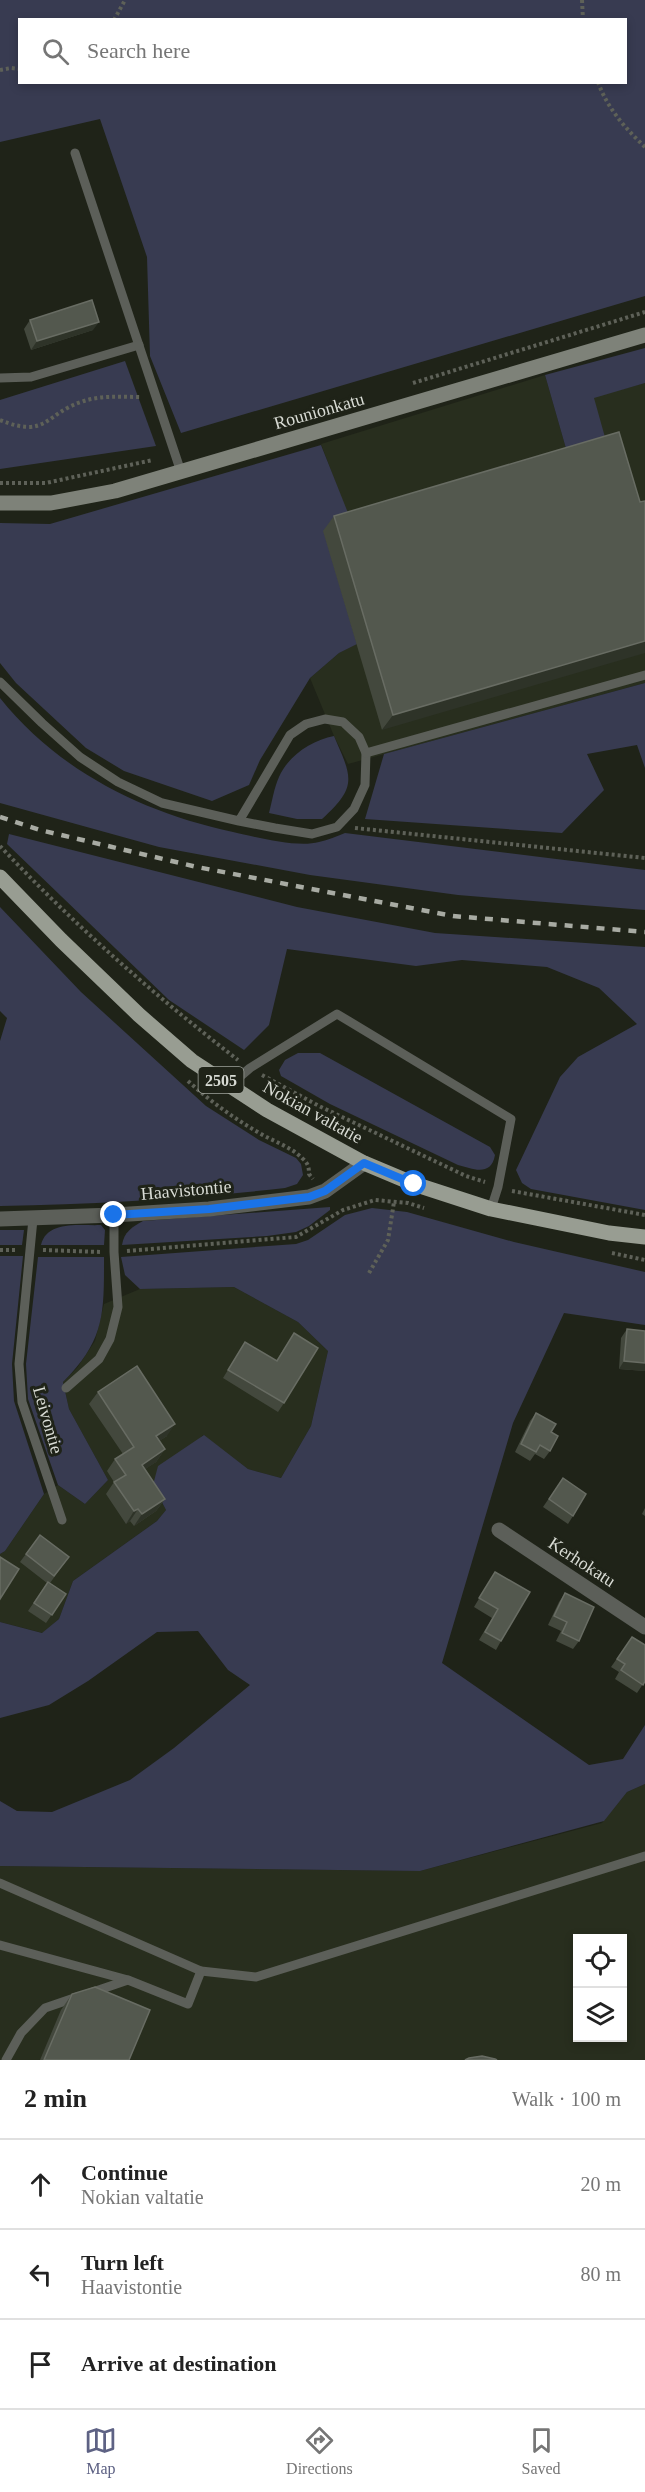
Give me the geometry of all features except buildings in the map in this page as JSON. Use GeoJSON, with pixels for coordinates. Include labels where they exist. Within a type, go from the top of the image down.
{"type":"FeatureCollection","features":[{"type":"Feature","properties":{"kind":"main road","name":"Rounionkatu"},"geometry":{"type":"LineString","coordinates":[[0,503],[51,503],[116,491],[645,335]]}},
{"type":"Feature","properties":{"kind":"main road","name":"Nokian valtatie"},"geometry":{"type":"LineString","coordinates":[[0,877],[139,1015],[192,1061],[267,1110],[364,1163],[414,1184],[491,1209],[609,1233],[645,1237]]}},
{"type":"Feature","properties":{"kind":"street","name":"Haavistontie"},"geometry":{"type":"LineString","coordinates":[[0,1219],[209,1209],[309,1197],[325,1191],[364,1163]]}},
{"type":"Feature","properties":{"kind":"street","name":"Kerhokatu"},"geometry":{"type":"LineString","coordinates":[[498,1530],[645,1627]]}},
{"type":"Feature","properties":{"kind":"lane"},"geometry":{"type":"LineString","coordinates":[[75,153],[181,472]]}},
{"type":"Feature","properties":{"kind":"lane"},"geometry":{"type":"LineString","coordinates":[[0,378],[31,377],[139,345]]}},
{"type":"Feature","properties":{"kind":"lane"},"geometry":{"type":"LineString","coordinates":[[366,753],[645,675]]}},
{"type":"Feature","properties":{"kind":"lane"},"geometry":{"type":"LineString","coordinates":[[0,682],[80,757],[118,782],[162,803],[239,821],[312,834],[336,826],[354,809],[365,785],[366,753],[359,737],[343,722],[325,718],[306,724],[290,735],[239,821]]}},
{"type":"Feature","properties":{"kind":"lane"},"geometry":{"type":"LineString","coordinates":[[229,1086],[249,1068],[338,1014],[511,1119],[498,1187],[491,1209]]}},
{"type":"Feature","properties":{"kind":"lane"},"geometry":{"type":"LineString","coordinates":[[66,1388],[99,1359],[110,1339],[118,1307],[114,1215]]}},
{"type":"Feature","properties":{"kind":"lane","name":"Leivontie"},"geometry":{"type":"LineString","coordinates":[[33,1219],[19,1364],[22,1402],[62,1520]]}},
{"type":"Feature","properties":{"kind":"lane"},"geometry":{"type":"LineString","coordinates":[[0,1883],[201,1971],[256,1977],[645,1856]]}},
{"type":"Feature","properties":{"kind":"lane"},"geometry":{"type":"LineString","coordinates":[[0,1945],[128,1980],[188,2004],[201,1971]]}},
{"type":"Feature","properties":{"kind":"lane"},"geometry":{"type":"LineString","coordinates":[[6,2060],[21,2033],[45,2008],[128,1980]]}},
{"type":"Feature","properties":{"kind":"path"},"geometry":{"type":"LineString","coordinates":[[115,18],[125,0]]}},
{"type":"Feature","properties":{"kind":"path"},"geometry":{"type":"LineString","coordinates":[[582,0],[584,18]]}},
{"type":"Feature","properties":{"kind":"path"},"geometry":{"type":"LineString","coordinates":[[0,70],[18,69]]}},
{"type":"Feature","properties":{"kind":"path"},"geometry":{"type":"LineString","coordinates":[[599,84],[603,97],[629,132],[645,147]]}},
{"type":"Feature","properties":{"kind":"path"},"geometry":{"type":"LineString","coordinates":[[405,385],[645,312]]}},
{"type":"Feature","properties":{"kind":"path"},"geometry":{"type":"LineString","coordinates":[[0,420],[15,426],[42,426],[79,402],[105,396],[156,397]]}},
{"type":"Feature","properties":{"kind":"path"},"geometry":{"type":"LineString","coordinates":[[0,483],[46,483],[176,455]]}},
{"type":"Feature","properties":{"kind":"path"},"geometry":{"type":"LineString","coordinates":[[336,826],[645,858]]}},
{"type":"Feature","properties":{"kind":"path"},"geometry":{"type":"LineString","coordinates":[[0,846],[131,972],[184,1018],[249,1068],[319,1106],[466,1176],[519,1193],[645,1215]]}},
{"type":"Feature","properties":{"kind":"path"},"geometry":{"type":"LineString","coordinates":[[0,1250],[114,1252],[296,1237],[307,1233],[343,1210],[375,1200],[429,1209]]}},
{"type":"Feature","properties":{"kind":"path"},"geometry":{"type":"LineString","coordinates":[[369,1273],[388,1240],[394,1202]]}},
{"type":"Feature","properties":{"kind":"path"},"geometry":{"type":"LineString","coordinates":[[603,1251],[645,1260]]}},
{"type":"Feature","properties":{"kind":"shaded area"},"geometry":{"type":"Polygon","coordinates":[[[0,0],[645,0],[645,296],[181,433],[150,356],[147,257],[100,119],[0,142],[0,0]]]}},
{"type":"Feature","properties":{"kind":"shaded area"},"geometry":{"type":"Polygon","coordinates":[[[645,348],[645,383],[594,398],[608,448],[569,459],[545,375],[645,348]]]}},
{"type":"Feature","properties":{"kind":"shaded area"},"geometry":{"type":"Polygon","coordinates":[[[125,361],[156,446],[0,469],[0,400],[125,361]]]}},
{"type":"Feature","properties":{"kind":"shaded area"},"geometry":{"type":"Polygon","coordinates":[[[545,375],[569,459],[594,397],[645,383],[645,683],[348,764],[310,678],[339,653],[356,644],[323,531],[351,523],[321,444],[545,375]]]}},
{"type":"Feature","properties":{"kind":"shaded area"},"geometry":{"type":"Polygon","coordinates":[[[321,445],[352,523],[324,532],[357,644],[339,653],[310,678],[260,760],[249,785],[212,801],[124,771],[86,748],[16,683],[0,663],[0,523],[50,524],[321,445]]]}},
{"type":"Feature","properties":{"kind":"shaded area"},"geometry":{"type":"Polygon","coordinates":[[[645,683],[645,768],[637,745],[587,754],[604,790],[562,833],[365,819],[384,754],[645,683]]]}},
{"type":"Feature","properties":{"kind":"shaded area"},"geometry":{"type":"Polygon","coordinates":[[[0,698],[48,747],[76,767],[135,800],[200,824],[288,843],[319,842],[345,833],[645,870],[645,910],[458,895],[310,875],[159,847],[0,803],[0,698]]]}},
{"type":"Feature","properties":{"kind":"shaded area"},"geometry":{"type":"Polygon","coordinates":[[[334,736],[345,762],[348,781],[342,798],[334,808],[322,819],[297,819],[269,813],[277,781],[288,762],[309,745],[334,736]]]}},
{"type":"Feature","properties":{"kind":"shaded area"},"geometry":{"type":"Polygon","coordinates":[[[9,834],[297,907],[435,933],[645,947],[645,1210],[531,1189],[522,1183],[516,1170],[560,1077],[578,1057],[637,1024],[599,988],[547,967],[462,960],[416,966],[287,949],[269,1025],[244,1050],[169,1000],[7,844],[9,834]]]}},
{"type":"Feature","properties":{"kind":"shaded area"},"geometry":{"type":"Polygon","coordinates":[[[0,907],[81,992],[206,1106],[259,1140],[296,1158],[301,1164],[303,1175],[297,1184],[285,1188],[178,1198],[0,1206],[0,1041],[7,1018],[0,1011],[0,907]]]}},
{"type":"Feature","properties":{"kind":"shaded area"},"geometry":{"type":"Polygon","coordinates":[[[298,1053],[320,1053],[490,1147],[495,1155],[493,1162],[481,1170],[458,1165],[330,1104],[281,1076],[279,1070],[285,1060],[298,1053]]]}},
{"type":"Feature","properties":{"kind":"shaded area"},"geometry":{"type":"Polygon","coordinates":[[[330,1207],[330,1210],[309,1226],[296,1232],[267,1236],[122,1245],[129,1230],[143,1221],[330,1207]]]}},
{"type":"Feature","properties":{"kind":"shaded area"},"geometry":{"type":"Polygon","coordinates":[[[372,1208],[407,1212],[514,1242],[645,1272],[645,1325],[564,1313],[513,1423],[442,1663],[589,1765],[623,1759],[645,1725],[645,1784],[627,1792],[604,1821],[420,1871],[0,1866],[0,1801],[17,1811],[52,1812],[130,1780],[174,1748],[250,1685],[228,1670],[198,1631],[157,1632],[88,1681],[49,1705],[0,1718],[0,1622],[42,1633],[59,1619],[73,1581],[157,1521],[166,1510],[153,1485],[158,1466],[204,1435],[248,1469],[281,1478],[311,1426],[328,1351],[298,1322],[234,1287],[140,1289],[125,1275],[121,1257],[296,1244],[308,1240],[345,1215],[372,1208]]]}},
{"type":"Feature","properties":{"kind":"shaded area"},"geometry":{"type":"Polygon","coordinates":[[[74,1225],[101,1225],[105,1230],[104,1245],[41,1245],[44,1237],[57,1228],[74,1225]]]}},
{"type":"Feature","properties":{"kind":"shaded area"},"geometry":{"type":"Polygon","coordinates":[[[0,1230],[24,1230],[22,1245],[0,1245],[0,1230]]]}},
{"type":"Feature","properties":{"kind":"shaded area"},"geometry":{"type":"Polygon","coordinates":[[[0,1256],[23,1256],[12,1364],[14,1401],[44,1494],[5,1551],[0,1554],[0,1256]]]}},
{"type":"Feature","properties":{"kind":"shaded area"},"geometry":{"type":"Polygon","coordinates":[[[38,1257],[104,1257],[104,1295],[99,1325],[87,1353],[63,1382],[69,1409],[108,1480],[85,1504],[58,1485],[28,1399],[26,1364],[38,1257]]]}},
{"type":"Feature","properties":{"kind":"shaded area"},"geometry":{"type":"Polygon","coordinates":[[[234,1287],[298,1322],[328,1351],[311,1426],[281,1478],[248,1469],[203,1435],[153,1485],[166,1510],[157,1521],[73,1581],[59,1619],[43,1633],[0,1622],[0,1554],[5,1551],[44,1494],[58,1485],[85,1504],[108,1480],[69,1409],[63,1382],[77,1368],[95,1341],[104,1304],[140,1289],[234,1287]]]}},
{"type":"Feature","properties":{"kind":"shaded area"},"geometry":{"type":"Polygon","coordinates":[[[645,1784],[645,2060],[0,2060],[0,1866],[420,1871],[602,1823],[627,1792],[645,1784]]]}},
{"type":"Feature","properties":{"kind":"railway"},"geometry":{"type":"LineString","coordinates":[[0,817],[40,830],[197,867],[453,916],[645,932]]}},
{"type":"Feature","properties":{"kind":"route"},"geometry":{"type":"LineString","coordinates":[[114,1215],[209,1209],[309,1197],[325,1191],[364,1163],[414,1184]]}}]}
